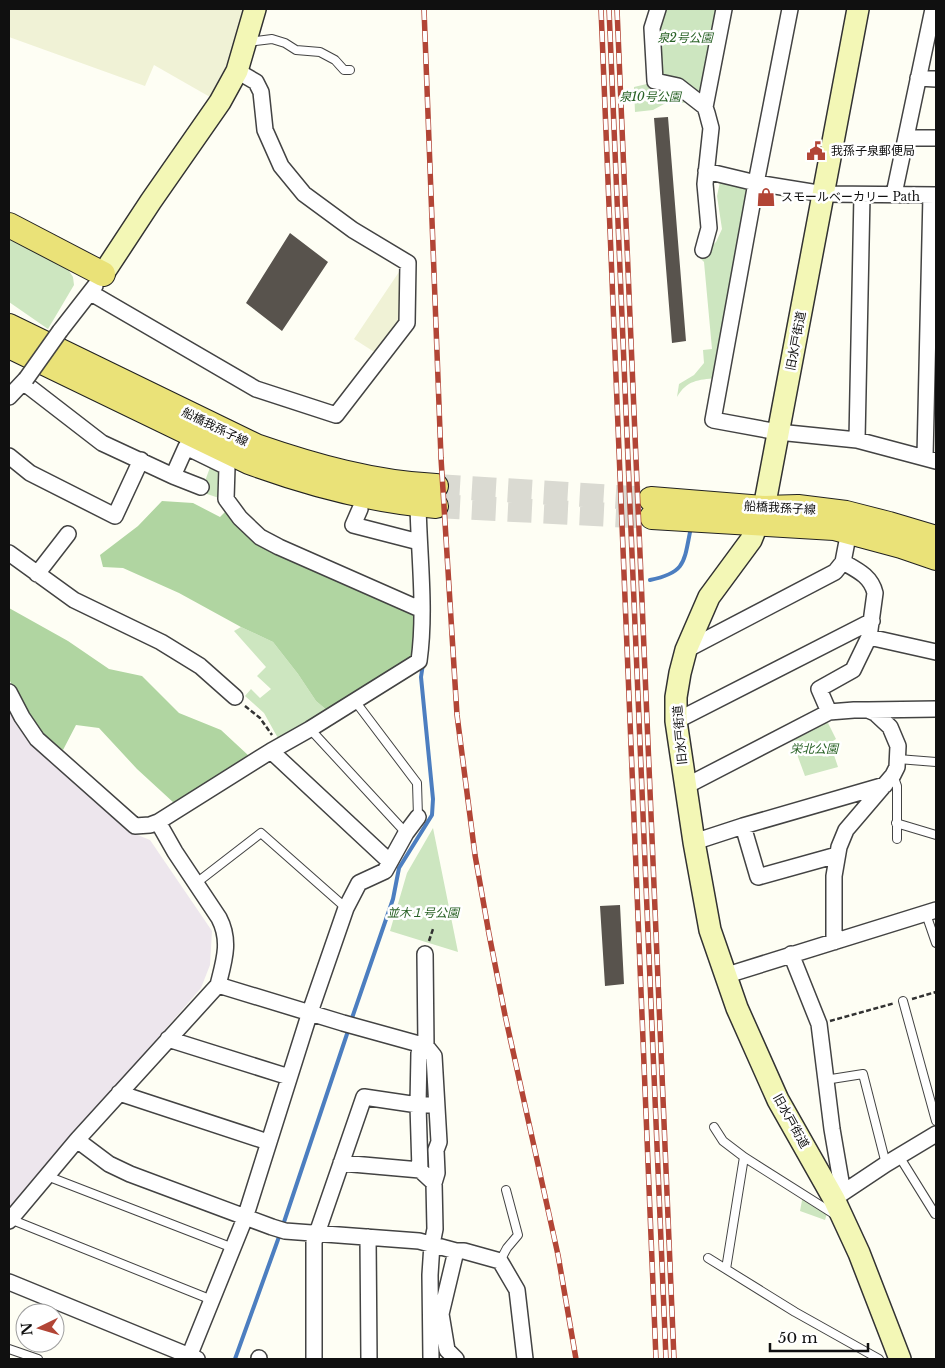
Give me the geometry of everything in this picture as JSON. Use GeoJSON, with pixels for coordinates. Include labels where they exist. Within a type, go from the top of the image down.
{"type":"FeatureCollection","features":[{"type":"Feature","properties":{"kind":"main road"},"geometry":{"type":"LineString","coordinates":[[9,225],[97,284]]}},
{"type":"Feature","properties":{"kind":"main road","name":"船橋我孫子線"},"geometry":{"type":"LineString","coordinates":[[13,339],[188,440],[288,476],[347,492],[430,499]]}},
{"type":"Feature","properties":{"kind":"main road","name":"船橋我孫子線"},"geometry":{"type":"LineString","coordinates":[[13,339],[256,446],[294,459],[370,478],[430,499]]}},
{"type":"Feature","properties":{"kind":"main road","name":"船橋我孫子線"},"geometry":{"type":"LineString","coordinates":[[761,516],[798,507],[846,513],[936,538]]}},
{"type":"Feature","properties":{"kind":"main road","name":"船橋我孫子線"},"geometry":{"type":"LineString","coordinates":[[651,508],[761,516],[785,524],[834,528],[936,558]]}},
{"type":"Feature","properties":{"kind":"street"},"geometry":{"type":"LineString","coordinates":[[9,398],[97,284],[151,201],[220,102],[237,71],[255,9]]}},
{"type":"Feature","properties":{"kind":"street"},"geometry":{"type":"LineString","coordinates":[[658,9],[652,28],[655,81],[678,86],[705,107]]}},
{"type":"Feature","properties":{"kind":"street"},"geometry":{"type":"LineString","coordinates":[[704,250],[709,228],[705,184],[711,128],[705,107],[724,9]]}},
{"type":"Feature","properties":{"kind":"street"},"geometry":{"type":"LineString","coordinates":[[706,172],[756,183],[824,194],[934,195],[930,459],[858,440],[778,432],[713,420],[756,183],[790,9]]}},
{"type":"Feature","properties":{"kind":"street","name":"旧水戸街道"},"geometry":{"type":"LineString","coordinates":[[858,9],[761,516],[751,540],[709,597],[686,650],[676,696],[676,721],[694,842],[710,930],[724,976],[756,1054],[778,1100],[839,1196],[844,1220],[859,1253],[900,1359]]}},
{"type":"Feature","properties":{"kind":"street"},"geometry":{"type":"LineString","coordinates":[[894,194],[933,9]]}},
{"type":"Feature","properties":{"kind":"street"},"geometry":{"type":"LineString","coordinates":[[97,284],[256,389],[336,415],[407,323],[408,263],[353,230],[304,194],[281,166],[265,130],[261,92],[256,82],[237,71]]}},
{"type":"Feature","properties":{"kind":"street"},"geometry":{"type":"LineString","coordinates":[[918,78],[936,79]]}},
{"type":"Feature","properties":{"kind":"street"},"geometry":{"type":"LineString","coordinates":[[906,138],[936,138]]}},
{"type":"Feature","properties":{"kind":"street"},"geometry":{"type":"LineString","coordinates":[[858,440],[862,195]]}},
{"type":"Feature","properties":{"kind":"street"},"geometry":{"type":"LineString","coordinates":[[24,380],[102,443],[201,488]]}},
{"type":"Feature","properties":{"kind":"street"},"geometry":{"type":"LineString","coordinates":[[173,476],[188,440],[227,467],[226,499],[240,518],[260,536],[279,547],[422,610]]}},
{"type":"Feature","properties":{"kind":"street"},"geometry":{"type":"LineString","coordinates":[[9,456],[30,473],[115,516],[141,460]]}},
{"type":"Feature","properties":{"kind":"street"},"geometry":{"type":"LineString","coordinates":[[9,692],[22,717],[37,738],[135,826],[150,825],[158,822],[275,748],[310,729],[419,661],[422,642],[422,610],[419,542],[430,499]]}},
{"type":"Feature","properties":{"kind":"street"},"geometry":{"type":"LineString","coordinates":[[360,509],[353,525],[419,542]]}},
{"type":"Feature","properties":{"kind":"street"},"geometry":{"type":"LineString","coordinates":[[686,650],[835,572],[843,562],[849,531]]}},
{"type":"Feature","properties":{"kind":"street"},"geometry":{"type":"LineString","coordinates":[[37,574],[68,534]]}},
{"type":"Feature","properties":{"kind":"street"},"geometry":{"type":"LineString","coordinates":[[9,553],[74,600],[161,642],[192,661],[235,697]]}},
{"type":"Feature","properties":{"kind":"street"},"geometry":{"type":"LineString","coordinates":[[829,712],[819,689],[853,670],[869,637],[875,593],[874,587],[867,577],[843,562]]}},
{"type":"Feature","properties":{"kind":"street"},"geometry":{"type":"LineString","coordinates":[[676,721],[872,621]]}},
{"type":"Feature","properties":{"kind":"street"},"geometry":{"type":"LineString","coordinates":[[869,637],[936,652]]}},
{"type":"Feature","properties":{"kind":"street"},"geometry":{"type":"LineString","coordinates":[[686,786],[829,712],[936,709]]}},
{"type":"Feature","properties":{"kind":"street"},"geometry":{"type":"LineString","coordinates":[[834,942],[834,876],[837,855],[846,830],[889,780],[897,767],[898,746],[890,727],[875,713],[868,710]]}},
{"type":"Feature","properties":{"kind":"street"},"geometry":{"type":"LineString","coordinates":[[275,748],[390,862]]}},
{"type":"Feature","properties":{"kind":"street"},"geometry":{"type":"LineString","coordinates":[[694,842],[889,780]]}},
{"type":"Feature","properties":{"kind":"street"},"geometry":{"type":"LineString","coordinates":[[9,1282],[192,1358],[212,1300],[245,1218],[310,1012],[346,908],[359,883],[385,872],[406,833],[418,817]]}},
{"type":"Feature","properties":{"kind":"street"},"geometry":{"type":"LineString","coordinates":[[9,1220],[77,1140],[218,985],[226,947],[225,929],[195,884],[158,822]]}},
{"type":"Feature","properties":{"kind":"street"},"geometry":{"type":"LineString","coordinates":[[743,826],[758,877],[837,855]]}},
{"type":"Feature","properties":{"kind":"street"},"geometry":{"type":"LineString","coordinates":[[724,976],[931,912]]}},
{"type":"Feature","properties":{"kind":"street"},"geometry":{"type":"LineString","coordinates":[[420,1170],[419,1053],[426,1046],[425,954]]}},
{"type":"Feature","properties":{"kind":"street"},"geometry":{"type":"LineString","coordinates":[[791,954],[819,1024],[839,1196],[936,1134]]}},
{"type":"Feature","properties":{"kind":"street"},"geometry":{"type":"LineString","coordinates":[[218,985],[426,1046],[434,1056],[439,1142],[436,1150],[437,1173],[434,1183],[435,1229],[430,1275],[431,1359]]}},
{"type":"Feature","properties":{"kind":"street"},"geometry":{"type":"LineString","coordinates":[[168,1039],[289,1077]]}},
{"type":"Feature","properties":{"kind":"street"},"geometry":{"type":"LineString","coordinates":[[119,1093],[268,1142]]}},
{"type":"Feature","properties":{"kind":"street"},"geometry":{"type":"LineString","coordinates":[[314,1359],[314,1242],[364,1097],[418,1105],[436,1105]]}},
{"type":"Feature","properties":{"kind":"street"},"geometry":{"type":"LineString","coordinates":[[77,1140],[109,1164],[130,1174],[278,1229],[316,1234],[419,1241],[500,1261],[517,1290],[524,1359]]}},
{"type":"Feature","properties":{"kind":"street"},"geometry":{"type":"LineString","coordinates":[[341,1163],[420,1170],[434,1183]]}},
{"type":"Feature","properties":{"kind":"street"},"geometry":{"type":"LineString","coordinates":[[368,1237],[369,1359]]}},
{"type":"Feature","properties":{"kind":"street"},"geometry":{"type":"LineString","coordinates":[[456,1251],[441,1314],[447,1350],[456,1359]]}},
{"type":"Feature","properties":{"kind":"lane"},"geometry":{"type":"LineString","coordinates":[[246,42],[272,39],[296,50],[320,52],[335,60],[344,70],[350,70]]}},
{"type":"Feature","properties":{"kind":"lane"},"geometry":{"type":"LineString","coordinates":[[354,701],[417,783],[418,817]]}},
{"type":"Feature","properties":{"kind":"lane"},"geometry":{"type":"LineString","coordinates":[[310,729],[406,833]]}},
{"type":"Feature","properties":{"kind":"lane"},"geometry":{"type":"LineString","coordinates":[[898,759],[936,762]]}},
{"type":"Feature","properties":{"kind":"lane"},"geometry":{"type":"LineString","coordinates":[[889,780],[897,786],[896,839]]}},
{"type":"Feature","properties":{"kind":"lane"},"geometry":{"type":"LineString","coordinates":[[896,823],[936,835]]}},
{"type":"Feature","properties":{"kind":"lane"},"geometry":{"type":"LineString","coordinates":[[195,884],[261,833],[346,908]]}},
{"type":"Feature","properties":{"kind":"lane"},"geometry":{"type":"LineString","coordinates":[[931,912],[936,943]]}},
{"type":"Feature","properties":{"kind":"lane"},"geometry":{"type":"LineString","coordinates":[[903,1001],[936,1121]]}},
{"type":"Feature","properties":{"kind":"lane"},"geometry":{"type":"LineString","coordinates":[[825,1080],[863,1074],[893,1160],[935,1214]]}},
{"type":"Feature","properties":{"kind":"lane"},"geometry":{"type":"LineString","coordinates":[[714,1127],[723,1141],[744,1157],[844,1220]]}},
{"type":"Feature","properties":{"kind":"lane"},"geometry":{"type":"LineString","coordinates":[[726,1269],[744,1157]]}},
{"type":"Feature","properties":{"kind":"lane"},"geometry":{"type":"LineString","coordinates":[[47,1176],[233,1248]]}},
{"type":"Feature","properties":{"kind":"lane"},"geometry":{"type":"LineString","coordinates":[[500,1261],[507,1248],[518,1235],[506,1190]]}},
{"type":"Feature","properties":{"kind":"lane"},"geometry":{"type":"LineString","coordinates":[[9,1220],[212,1300]]}},
{"type":"Feature","properties":{"kind":"lane"},"geometry":{"type":"LineString","coordinates":[[708,1258],[795,1312],[879,1359]]}},
{"type":"Feature","properties":{"kind":"lane"},"geometry":{"type":"LineString","coordinates":[[9,1349],[38,1359]]}},
{"type":"Feature","properties":{"kind":"path"},"geometry":{"type":"LineString","coordinates":[[235,697],[260,718],[275,748]]}},
{"type":"Feature","properties":{"kind":"path"},"geometry":{"type":"LineString","coordinates":[[819,1024],[936,992]]}},
{"type":"Feature","properties":{"kind":"shaded area"},"geometry":{"type":"Polygon","coordinates":[[[9,707],[27,739],[133,833],[150,840],[212,931],[210,965],[201,988],[9,1210],[9,707]]]}},
{"type":"Feature","properties":{"kind":"green space"},"geometry":{"type":"Polygon","coordinates":[[[9,9],[244,9],[243,22],[231,56],[210,97],[154,65],[145,86],[9,37],[9,9]]]}},
{"type":"Feature","properties":{"kind":"green space","name":"泉2号公園"},"geometry":{"type":"Polygon","coordinates":[[[663,9],[717,9],[702,91],[697,93],[659,74],[657,28],[663,9]]]}},
{"type":"Feature","properties":{"kind":"green space","name":"泉10号公園"},"geometry":{"type":"Polygon","coordinates":[[[651,83],[676,90],[694,102],[664,104],[653,110],[635,112],[634,87],[651,83]]]}},
{"type":"Feature","properties":{"kind":"green space"},"geometry":{"type":"Polygon","coordinates":[[[720,182],[747,187],[750,192],[716,378],[698,380],[689,384],[677,397],[679,384],[694,375],[704,363],[703,350],[712,349],[704,262],[700,258],[716,242],[722,229],[717,196],[720,182]]]}},
{"type":"Feature","properties":{"kind":"green space"},"geometry":{"type":"Polygon","coordinates":[[[9,239],[67,268],[73,277],[74,285],[48,329],[9,302],[9,239]]]}},
{"type":"Feature","properties":{"kind":"green space"},"geometry":{"type":"Polygon","coordinates":[[[403,266],[402,324],[379,355],[354,339],[403,266]]]}},
{"type":"Feature","properties":{"kind":"green space"},"geometry":{"type":"Polygon","coordinates":[[[212,462],[223,467],[222,499],[201,492],[212,462]]]}},
{"type":"Feature","properties":{"kind":"green space"},"geometry":{"type":"Polygon","coordinates":[[[162,501],[193,503],[220,517],[228,509],[236,520],[416,612],[412,661],[329,712],[316,701],[273,642],[179,593],[123,568],[103,567],[100,555],[138,526],[162,501]]]}},
{"type":"Feature","properties":{"kind":"green space"},"geometry":{"type":"Polygon","coordinates":[[[9,608],[68,641],[109,669],[142,676],[179,713],[221,730],[249,756],[174,803],[137,769],[99,728],[76,725],[63,750],[40,733],[22,705],[9,679],[9,608]]]}},
{"type":"Feature","properties":{"kind":"green space"},"geometry":{"type":"Polygon","coordinates":[[[241,627],[273,642],[316,701],[329,712],[279,740],[264,713],[245,696],[251,689],[260,698],[271,689],[257,676],[266,667],[234,631],[241,627]]]}},
{"type":"Feature","properties":{"kind":"green space","name":"栄北公園"},"geometry":{"type":"Polygon","coordinates":[[[826,719],[836,739],[830,743],[838,767],[805,776],[791,738],[826,719]]]}},
{"type":"Feature","properties":{"kind":"green space","name":"並木１号公園"},"geometry":{"type":"Polygon","coordinates":[[[433,828],[458,952],[390,931],[407,873],[433,828]]]}},
{"type":"Feature","properties":{"kind":"green space"},"geometry":{"type":"Polygon","coordinates":[[[803,1195],[828,1210],[825,1220],[800,1211],[803,1195]]]}},
{"type":"Feature","properties":{"kind":"building"},"geometry":{"type":"Polygon","coordinates":[[[668,117],[686,341],[672,343],[654,118],[668,117]]]}},
{"type":"Feature","properties":{"kind":"building"},"geometry":{"type":"Polygon","coordinates":[[[290,233],[328,262],[282,331],[246,303],[290,233]]]}},
{"type":"Feature","properties":{"kind":"building"},"geometry":{"type":"Polygon","coordinates":[[[620,905],[624,984],[605,986],[600,906],[620,905]]]}},
{"type":"Feature","properties":{"kind":"waterway"},"geometry":{"type":"LineString","coordinates":[[650,580],[670,574],[681,565],[690,532]]}},
{"type":"Feature","properties":{"kind":"waterway"},"geometry":{"type":"LineString","coordinates":[[351,1021],[393,899],[399,868],[432,815],[433,799],[421,677],[423,664]]}},
{"type":"Feature","properties":{"kind":"waterway"},"geometry":{"type":"LineString","coordinates":[[282,1228],[349,1028]]}},
{"type":"Feature","properties":{"kind":"waterway"},"geometry":{"type":"LineString","coordinates":[[235,1359],[280,1234]]}},
{"type":"Feature","properties":{"kind":"tunnel"},"geometry":{"type":"LineString","coordinates":[[436,486],[651,499]]}},
{"type":"Feature","properties":{"kind":"tunnel"},"geometry":{"type":"LineString","coordinates":[[436,506],[652,517]]}},
{"type":"Feature","properties":{"kind":"railway"},"geometry":{"type":"LineString","coordinates":[[424,9],[441,458],[457,715],[475,855],[489,934],[558,1255],[576,1359]]}},
{"type":"Feature","properties":{"kind":"railway"},"geometry":{"type":"LineString","coordinates":[[601,9],[656,1359]]}},
{"type":"Feature","properties":{"kind":"railway"},"geometry":{"type":"LineString","coordinates":[[609,9],[666,1359]]}},
{"type":"Feature","properties":{"kind":"railway"},"geometry":{"type":"LineString","coordinates":[[617,9],[674,1359]]}},
{"type":"Feature","properties":{"kind":"place","name":"我孫子泉郵便局"},"geometry":{"type":"Point","coordinates":[816,151]}},
{"type":"Feature","properties":{"kind":"place","name":"スモールベーカリー Path"},"geometry":{"type":"Point","coordinates":[766,197]}}]}
